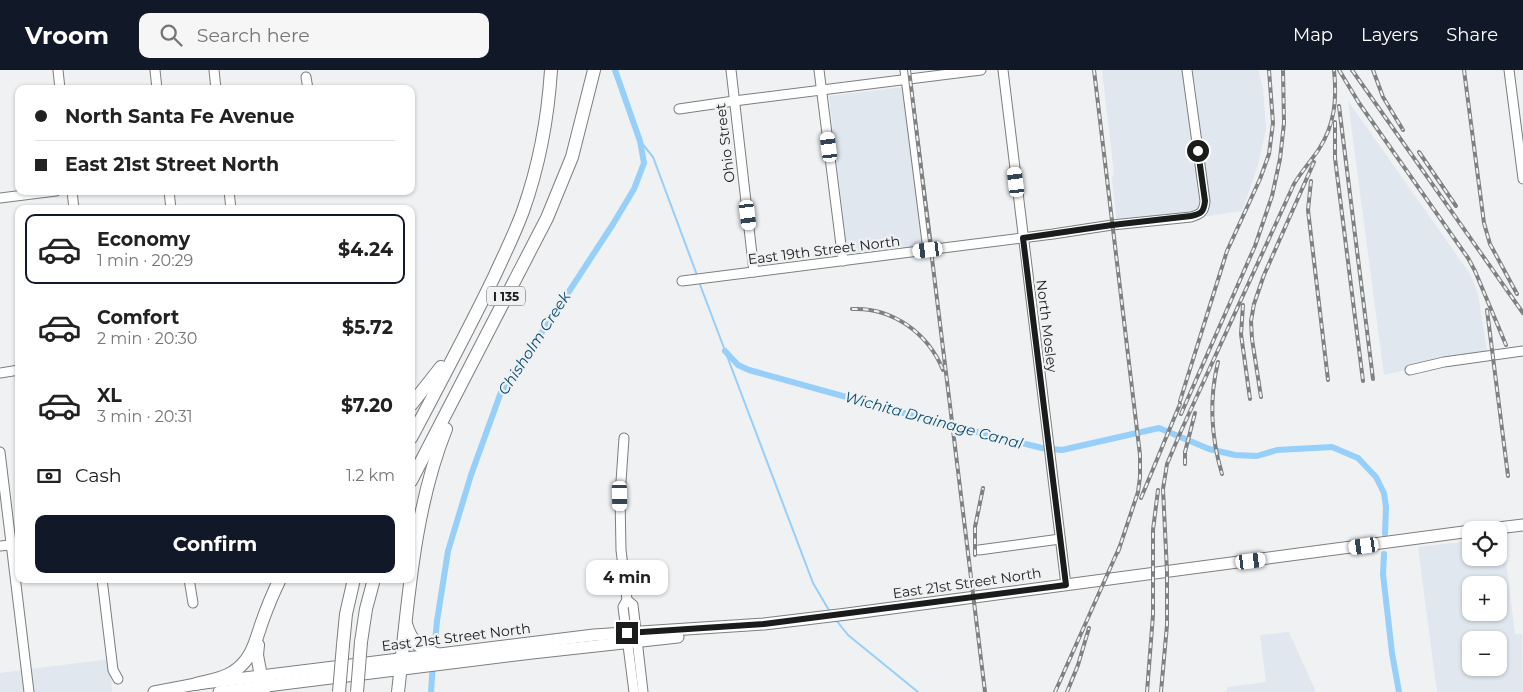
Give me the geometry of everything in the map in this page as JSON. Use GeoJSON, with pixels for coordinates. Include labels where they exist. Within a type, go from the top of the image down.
{"type":"FeatureCollection","features":[{"type":"Feature","properties":{"kind":"highway","name":"I 135"},"geometry":{"type":"LineString","coordinates":[[415,430],[478,311],[511,241],[526,203],[542,138],[551,70]]}},
{"type":"Feature","properties":{"kind":"highway","name":"I 135"},"geometry":{"type":"LineString","coordinates":[[415,473],[555,200],[572,157],[594,70]]}},
{"type":"Feature","properties":{"kind":"highway"},"geometry":{"type":"LineString","coordinates":[[415,400],[434,378],[478,311]]}},
{"type":"Feature","properties":{"kind":"highway"},"geometry":{"type":"LineString","coordinates":[[415,561],[422,512],[437,452],[482,344]]}},
{"type":"Feature","properties":{"kind":"highway"},"geometry":{"type":"LineString","coordinates":[[196,684],[224,677],[233,672],[251,655],[261,624],[278,583]]}},
{"type":"Feature","properties":{"kind":"highway"},"geometry":{"type":"LineString","coordinates":[[339,692],[346,614],[353,583]]}},
{"type":"Feature","properties":{"kind":"highway"},"geometry":{"type":"LineString","coordinates":[[357,692],[361,642],[373,583]]}},
{"type":"Feature","properties":{"kind":"highway"},"geometry":{"type":"LineString","coordinates":[[398,692],[412,583]]}},
{"type":"Feature","properties":{"kind":"highway"},"geometry":{"type":"LineString","coordinates":[[406,624],[419,657],[445,657]]}},
{"type":"Feature","properties":{"kind":"highway"},"geometry":{"type":"LineString","coordinates":[[258,637],[257,655],[262,685]]}},
{"type":"Feature","properties":{"kind":"main road"},"geometry":{"type":"LineString","coordinates":[[1507,527],[1523,525]]}},
{"type":"Feature","properties":{"kind":"main road","name":"East 21st Street North"},"geometry":{"type":"LineString","coordinates":[[219,692],[401,664],[419,657],[445,657],[594,635],[632,637],[764,624],[1462,533]]}},
{"type":"Feature","properties":{"kind":"main road","name":"East 21st Street North"},"geometry":{"type":"LineString","coordinates":[[158,692],[196,684],[262,685]]}},
{"type":"Feature","properties":{"kind":"street"},"geometry":{"type":"LineString","coordinates":[[58,70],[60,85]]}},
{"type":"Feature","properties":{"kind":"street"},"geometry":{"type":"LineString","coordinates":[[155,70],[157,85]]}},
{"type":"Feature","properties":{"kind":"street"},"geometry":{"type":"LineString","coordinates":[[214,70],[216,85]]}},
{"type":"Feature","properties":{"kind":"street","name":"Ohio Street"},"geometry":{"type":"LineString","coordinates":[[731,70],[754,272]]}},
{"type":"Feature","properties":{"kind":"street"},"geometry":{"type":"LineString","coordinates":[[819,70],[843,261]]}},
{"type":"Feature","properties":{"kind":"street"},"geometry":{"type":"LineString","coordinates":[[679,109],[734,100],[822,90],[906,75],[981,70]]}},
{"type":"Feature","properties":{"kind":"street","name":"North Mosley"},"geometry":{"type":"LineString","coordinates":[[1003,70],[1066,585]]}},
{"type":"Feature","properties":{"kind":"street","name":"East 19th Street North"},"geometry":{"type":"LineString","coordinates":[[682,281],[1200,214],[1204,209],[1205,201],[1187,70]]}},
{"type":"Feature","properties":{"kind":"street"},"geometry":{"type":"LineString","coordinates":[[1509,70],[1523,179]]}},
{"type":"Feature","properties":{"kind":"street"},"geometry":{"type":"LineString","coordinates":[[906,75],[928,250]]}},
{"type":"Feature","properties":{"kind":"street"},"geometry":{"type":"LineString","coordinates":[[306,77],[307,85]]}},
{"type":"Feature","properties":{"kind":"street"},"geometry":{"type":"LineString","coordinates":[[0,198],[24,195]]}},
{"type":"Feature","properties":{"kind":"street"},"geometry":{"type":"LineString","coordinates":[[1410,370],[1444,362],[1523,351]]}},
{"type":"Feature","properties":{"kind":"street"},"geometry":{"type":"LineString","coordinates":[[0,373],[15,371]]}},
{"type":"Feature","properties":{"kind":"street"},"geometry":{"type":"LineString","coordinates":[[624,438],[620,505],[621,550],[627,600],[633,605],[634,692]]}},
{"type":"Feature","properties":{"kind":"street"},"geometry":{"type":"LineString","coordinates":[[0,452],[15,544],[0,546]]}},
{"type":"Feature","properties":{"kind":"street"},"geometry":{"type":"LineString","coordinates":[[979,550],[1060,540]]}},
{"type":"Feature","properties":{"kind":"street"},"geometry":{"type":"LineString","coordinates":[[19,583],[29,692]]}},
{"type":"Feature","properties":{"kind":"street"},"geometry":{"type":"LineString","coordinates":[[103,583],[114,670],[118,679]]}},
{"type":"Feature","properties":{"kind":"street"},"geometry":{"type":"LineString","coordinates":[[190,583],[193,603]]}},
{"type":"Feature","properties":{"kind":"street"},"geometry":{"type":"LineString","coordinates":[[632,637],[642,692]]}},
{"type":"Feature","properties":{"kind":"shaded area"},"geometry":{"type":"Polygon","coordinates":[[[1102,70],[1258,70],[1263,88],[1266,129],[1258,165],[1242,211],[1208,216],[1197,212],[1117,222],[1112,179],[1114,173],[1102,70]]]}},
{"type":"Feature","properties":{"kind":"shaded area"},"geometry":{"type":"Polygon","coordinates":[[[904,87],[923,245],[847,254],[829,96],[904,87]]]}},
{"type":"Feature","properties":{"kind":"shaded area"},"geometry":{"type":"Polygon","coordinates":[[[1348,101],[1470,274],[1478,294],[1487,351],[1384,375],[1348,101]]]}},
{"type":"Feature","properties":{"kind":"shaded area"},"geometry":{"type":"Polygon","coordinates":[[[1462,542],[1462,566],[1507,566],[1515,634],[1522,634],[1523,692],[1437,692],[1418,547],[1462,542]]]}},
{"type":"Feature","properties":{"kind":"shaded area"},"geometry":{"type":"Polygon","coordinates":[[[1289,632],[1316,692],[1225,692],[1228,687],[1266,682],[1260,635],[1289,632]]]}},
{"type":"Feature","properties":{"kind":"shaded area"},"geometry":{"type":"Polygon","coordinates":[[[110,659],[112,692],[0,692],[0,673],[110,659]]]}},
{"type":"Feature","properties":{"kind":"waterway","name":"Chisholm Creek"},"geometry":{"type":"LineString","coordinates":[[434,653],[448,551],[471,475],[501,392],[613,224],[634,189],[644,163],[640,141],[615,70]]}},
{"type":"Feature","properties":{"kind":"waterway"},"geometry":{"type":"LineString","coordinates":[[640,141],[653,157],[697,275]]}},
{"type":"Feature","properties":{"kind":"waterway"},"geometry":{"type":"LineString","coordinates":[[699,282],[813,583],[830,612]]}},
{"type":"Feature","properties":{"kind":"waterway","name":"Wichita Drainage Canal"},"geometry":{"type":"LineString","coordinates":[[725,351],[738,365],[749,370],[940,423],[1042,448],[1062,450],[1159,428],[1209,449],[1235,455],[1257,456],[1277,450],[1332,447],[1358,458],[1376,477],[1384,493],[1386,507],[1385,534]]}},
{"type":"Feature","properties":{"kind":"waterway","name":"Wichita Drainage Canal"},"geometry":{"type":"LineString","coordinates":[[1384,554],[1383,574],[1392,653],[1399,692]]}},
{"type":"Feature","properties":{"kind":"waterway"},"geometry":{"type":"LineString","coordinates":[[836,620],[848,635],[918,692]]}},
{"type":"Feature","properties":{"kind":"waterway","name":"Chisholm Creek"},"geometry":{"type":"LineString","coordinates":[[431,692],[433,663]]}},
{"type":"Feature","properties":{"kind":"railway"},"geometry":{"type":"LineString","coordinates":[[909,70],[985,692]]}},
{"type":"Feature","properties":{"kind":"railway"},"geometry":{"type":"LineString","coordinates":[[1094,70],[1140,455],[1138,492],[1118,552]]}},
{"type":"Feature","properties":{"kind":"railway"},"geometry":{"type":"LineString","coordinates":[[1180,401],[1227,251],[1260,179],[1269,154],[1273,123],[1269,70]]}},
{"type":"Feature","properties":{"kind":"railway"},"geometry":{"type":"LineString","coordinates":[[1181,414],[1255,246],[1272,196],[1280,159],[1284,123],[1283,70]]}},
{"type":"Feature","properties":{"kind":"railway"},"geometry":{"type":"LineString","coordinates":[[1161,692],[1167,625],[1167,572],[1163,489],[1167,464],[1294,184],[1319,149],[1329,130],[1335,101],[1334,70]]}},
{"type":"Feature","properties":{"kind":"railway"},"geometry":{"type":"LineString","coordinates":[[1339,70],[1359,103],[1468,258],[1506,345]]}},
{"type":"Feature","properties":{"kind":"railway"},"geometry":{"type":"LineString","coordinates":[[1352,70],[1523,313]]}},
{"type":"Feature","properties":{"kind":"railway"},"geometry":{"type":"LineString","coordinates":[[1373,70],[1383,97],[1403,130]]}},
{"type":"Feature","properties":{"kind":"railway"},"geometry":{"type":"LineString","coordinates":[[1464,70],[1484,223],[1490,244],[1517,294]]}},
{"type":"Feature","properties":{"kind":"railway"},"geometry":{"type":"LineString","coordinates":[[1339,106],[1373,379]]}},
{"type":"Feature","properties":{"kind":"railway"},"geometry":{"type":"LineString","coordinates":[[1335,122],[1335,158],[1363,381]]}},
{"type":"Feature","properties":{"kind":"railway"},"geometry":{"type":"LineString","coordinates":[[1419,152],[1456,206]]}},
{"type":"Feature","properties":{"kind":"railway"},"geometry":{"type":"LineString","coordinates":[[1261,397],[1252,339],[1251,321],[1254,304],[1264,275],[1314,162]]}},
{"type":"Feature","properties":{"kind":"railway"},"geometry":{"type":"LineString","coordinates":[[1311,181],[1308,210],[1328,380]]}},
{"type":"Feature","properties":{"kind":"railway"},"geometry":{"type":"LineString","coordinates":[[1243,305],[1241,334],[1250,399]]}},
{"type":"Feature","properties":{"kind":"railway"},"geometry":{"type":"LineString","coordinates":[[852,309],[881,312],[907,325],[928,345],[943,370]]}},
{"type":"Feature","properties":{"kind":"railway"},"geometry":{"type":"LineString","coordinates":[[1487,310],[1508,476]]}},
{"type":"Feature","properties":{"kind":"railway"},"geometry":{"type":"LineString","coordinates":[[1218,362],[1213,390],[1212,418],[1215,446],[1222,474]]}},
{"type":"Feature","properties":{"kind":"railway"},"geometry":{"type":"LineString","coordinates":[[1141,498],[1180,404]]}},
{"type":"Feature","properties":{"kind":"railway"},"geometry":{"type":"LineString","coordinates":[[1185,464],[1185,452],[1195,413]]}},
{"type":"Feature","properties":{"kind":"railway"},"geometry":{"type":"LineString","coordinates":[[975,555],[975,527],[983,488]]}},
{"type":"Feature","properties":{"kind":"railway"},"geometry":{"type":"LineString","coordinates":[[1147,692],[1153,615],[1153,530],[1158,490]]}},
{"type":"Feature","properties":{"kind":"railway"},"geometry":{"type":"LineString","coordinates":[[1055,692],[1120,546]]}},
{"type":"Feature","properties":{"kind":"railway"},"geometry":{"type":"LineString","coordinates":[[1067,692],[1078,665],[1089,628]]}},
{"type":"Feature","properties":{"kind":"route"},"geometry":{"type":"LineString","coordinates":[[627,633],[764,624],[1066,585],[1023,238],[1200,214],[1204,209],[1205,201],[1198,151]]}}]}
